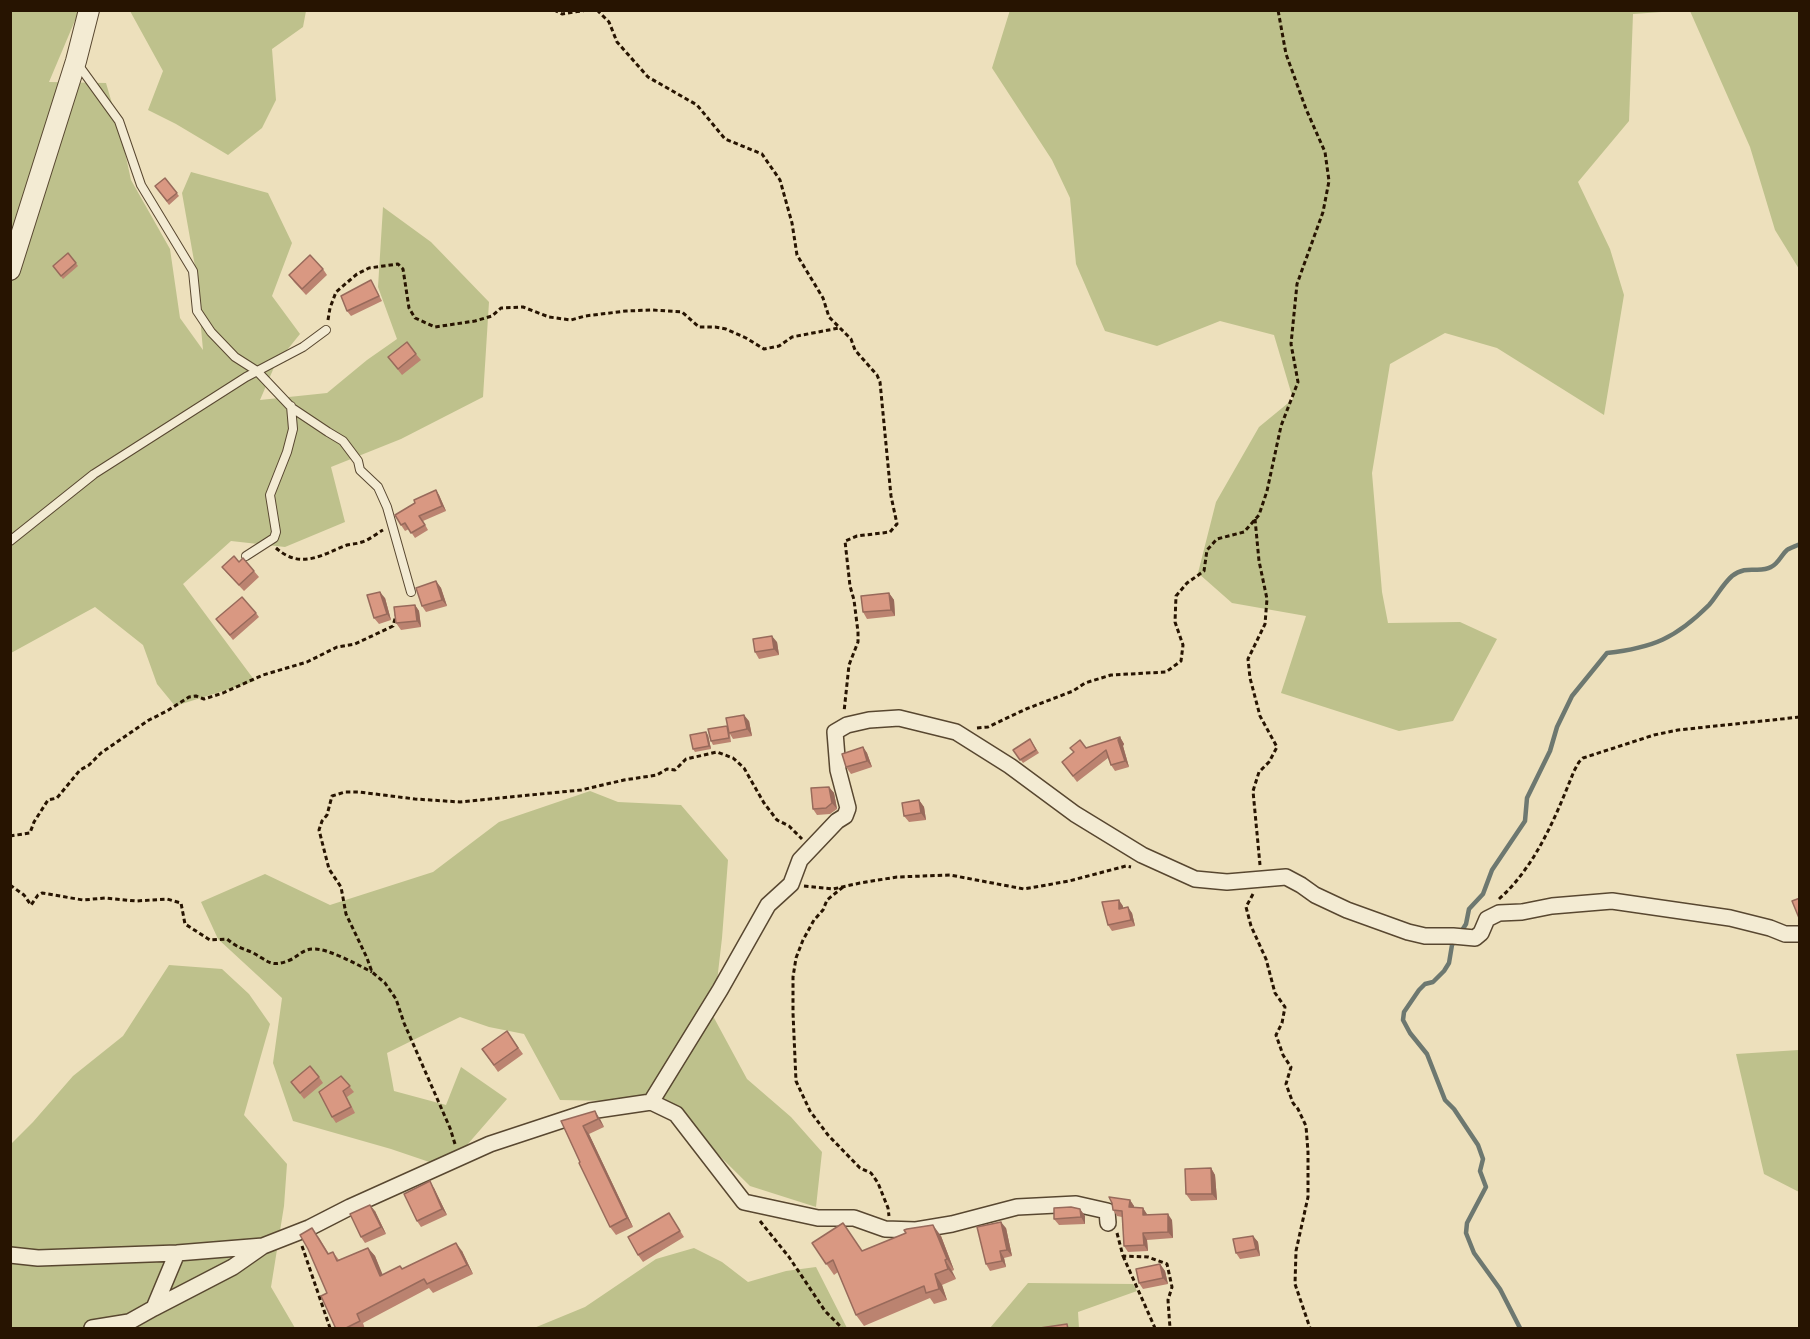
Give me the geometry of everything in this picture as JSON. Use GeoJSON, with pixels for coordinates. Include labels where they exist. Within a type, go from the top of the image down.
{"type":"FeatureCollection","features":[{"type":"Feature","properties":{"kind":"street"},"geometry":{"type":"LineString","coordinates":[[10,270],[76,61],[89,10]]}},
{"type":"Feature","properties":{"kind":"street"},"geometry":{"type":"LineString","coordinates":[[651,1102],[720,990],[768,905],[790,884],[800,860],[837,821],[845,816],[848,808],[838,770],[835,732],[847,725],[870,720],[899,718],[914,720],[956,732],[1010,766],[1075,814],[1142,855],[1195,879],[1227,882],[1286,877],[1347,910],[1425,936],[1475,938],[1481,933],[1487,919],[1496,914],[1612,900],[1721,917],[1770,928],[1785,934],[1800,934]]}},
{"type":"Feature","properties":{"kind":"street"},"geometry":{"type":"LineString","coordinates":[[92,1329],[129,1322],[233,1267],[263,1246],[309,1228],[490,1144],[590,1110],[651,1102],[676,1114],[744,1202],[818,1218],[854,1218],[889,1230],[916,1230],[952,1224],[1017,1207],[1076,1204],[1107,1211],[1108,1223]]}},
{"type":"Feature","properties":{"kind":"street"},"geometry":{"type":"LineString","coordinates":[[10,1255],[38,1258],[263,1246]]}},
{"type":"Feature","properties":{"kind":"street"},"geometry":{"type":"LineString","coordinates":[[154,1308],[177,1252]]}},
{"type":"Feature","properties":{"kind":"lane"},"geometry":{"type":"LineString","coordinates":[[76,61],[119,121],[141,185],[193,271],[197,311],[219,341],[236,357],[257,371],[291,406],[343,441],[358,461],[360,470],[378,487],[387,507],[411,592]]}},
{"type":"Feature","properties":{"kind":"lane"},"geometry":{"type":"LineString","coordinates":[[10,541],[94,474],[257,371],[303,347],[326,330]]}},
{"type":"Feature","properties":{"kind":"lane"},"geometry":{"type":"LineString","coordinates":[[246,556],[274,538],[276,532],[270,495],[287,452],[293,429],[291,406]]}},
{"type":"Feature","properties":{"kind":"path"},"geometry":{"type":"LineString","coordinates":[[554,10],[562,14],[587,10]]}},
{"type":"Feature","properties":{"kind":"path"},"geometry":{"type":"LineString","coordinates":[[597,10],[609,22],[617,42],[648,77],[697,105],[725,139],[762,154],[780,180],[792,223],[796,255],[823,298],[829,317],[851,339],[855,350],[877,375],[880,382],[891,496],[897,524],[890,532],[857,536],[845,542],[858,642],[849,665],[845,708],[839,730]]}},
{"type":"Feature","properties":{"kind":"path"},"geometry":{"type":"LineString","coordinates":[[956,732],[988,727],[1073,691],[1085,682],[1111,675],[1166,672],[1181,661],[1183,645],[1175,622],[1176,596],[1204,571],[1207,550],[1217,539],[1244,531],[1258,515],[1267,491],[1281,426],[1298,382],[1291,344],[1297,284],[1323,212],[1329,181],[1325,152],[1306,110],[1286,54],[1278,10]]}},
{"type":"Feature","properties":{"kind":"path"},"geometry":{"type":"LineString","coordinates":[[326,330],[336,291],[357,274],[369,268],[398,264],[403,269],[409,308],[415,318],[435,327],[475,321],[492,316],[501,308],[523,307],[549,316],[572,320],[585,316],[626,311],[682,312],[699,327],[726,329],[764,349],[779,346],[792,337],[840,328]]}},
{"type":"Feature","properties":{"kind":"path"},"geometry":{"type":"LineString","coordinates":[[1255,519],[1259,561],[1267,599],[1265,624],[1248,659],[1250,678],[1260,716],[1277,747],[1269,762],[1259,771],[1253,791],[1261,878],[1246,907],[1251,926],[1266,959],[1275,993],[1286,1007],[1276,1035],[1277,1042],[1291,1067],[1286,1084],[1293,1103],[1306,1126],[1308,1197],[1296,1251],[1295,1284],[1310,1329]]}},
{"type":"Feature","properties":{"kind":"path"},"geometry":{"type":"LineString","coordinates":[[274,538],[275,548],[284,555],[299,560],[319,557],[350,544],[363,542],[392,524]]}},
{"type":"Feature","properties":{"kind":"path"},"geometry":{"type":"LineString","coordinates":[[10,836],[30,833],[48,800],[57,798],[80,770],[149,720],[189,697],[196,696],[204,699],[223,693],[263,675],[307,662],[337,647],[355,644],[385,630],[393,626],[399,607],[411,592]]}},
{"type":"Feature","properties":{"kind":"path"},"geometry":{"type":"LineString","coordinates":[[1496,914],[1492,906],[1519,878],[1541,845],[1582,758],[1654,735],[1678,730],[1800,717]]}},
{"type":"Feature","properties":{"kind":"path"},"geometry":{"type":"LineString","coordinates":[[372,972],[346,914],[341,887],[329,869],[319,830],[327,815],[332,796],[345,792],[459,802],[502,799],[581,790],[657,775],[667,769],[675,770],[686,759],[717,752],[733,758],[744,768],[764,803],[777,820],[789,826],[805,842],[800,860]]}},
{"type":"Feature","properties":{"kind":"path"},"geometry":{"type":"LineString","coordinates":[[790,884],[832,889],[897,877],[950,875],[1024,890],[1069,882],[1126,866],[1136,867]]}},
{"type":"Feature","properties":{"kind":"path"},"geometry":{"type":"LineString","coordinates":[[10,885],[24,895],[32,905],[42,893],[83,900],[167,899],[181,903],[185,924],[210,940],[227,939],[238,948],[250,951],[266,963],[280,963],[291,960],[307,949],[318,949],[372,972],[385,983],[396,999],[404,1023],[450,1128],[459,1158]]}},
{"type":"Feature","properties":{"kind":"path"},"geometry":{"type":"LineString","coordinates":[[843,887],[827,900],[803,940],[796,958],[793,977],[796,1081],[810,1111],[828,1135],[860,1168],[871,1173],[878,1183],[888,1208],[889,1230]]}},
{"type":"Feature","properties":{"kind":"path"},"geometry":{"type":"LineString","coordinates":[[744,1202],[789,1257],[825,1311],[842,1329]]}},
{"type":"Feature","properties":{"kind":"path"},"geometry":{"type":"LineString","coordinates":[[1108,1223],[1116,1232],[1123,1256],[1155,1329]]}},
{"type":"Feature","properties":{"kind":"path"},"geometry":{"type":"LineString","coordinates":[[297,1233],[330,1329]]}},
{"type":"Feature","properties":{"kind":"path"},"geometry":{"type":"LineString","coordinates":[[1123,1256],[1148,1257],[1167,1264],[1172,1287],[1168,1300],[1170,1329]]}},
{"type":"Feature","properties":{"kind":"green space"},"geometry":{"type":"Polygon","coordinates":[[[1010,10],[1676,11],[1633,14],[1629,121],[1578,182],[1610,249],[1624,295],[1604,415],[1497,348],[1445,333],[1390,364],[1372,473],[1382,592],[1388,623],[1460,622],[1497,639],[1453,721],[1399,731],[1281,693],[1306,616],[1232,603],[1198,573],[1216,502],[1259,427],[1293,399],[1274,335],[1220,321],[1157,346],[1105,331],[1076,264],[1070,198],[1052,160],[992,68],[1010,10]]]}},
{"type":"Feature","properties":{"kind":"green space"},"geometry":{"type":"Polygon","coordinates":[[[11,11],[79,11],[49,82],[106,83],[131,180],[170,249],[180,318],[203,350],[196,272],[182,193],[191,172],[268,193],[292,243],[272,296],[300,334],[275,365],[260,400],[327,393],[397,339],[378,287],[383,207],[431,242],[489,302],[483,397],[401,439],[331,467],[345,522],[285,547],[231,541],[183,584],[255,681],[175,706],[157,684],[143,645],[95,607],[11,653],[11,11]]]}},
{"type":"Feature","properties":{"kind":"green space"},"geometry":{"type":"Polygon","coordinates":[[[130,11],[306,11],[303,27],[272,49],[276,100],[262,128],[228,155],[148,110],[163,71],[130,11]]]}},
{"type":"Feature","properties":{"kind":"green space"},"geometry":{"type":"Polygon","coordinates":[[[1690,11],[1799,11],[1799,269],[1775,230],[1750,147],[1690,11]]]}},
{"type":"Feature","properties":{"kind":"green space"},"geometry":{"type":"Polygon","coordinates":[[[590,791],[618,802],[681,805],[728,860],[713,1016],[747,1079],[791,1117],[822,1152],[816,1207],[750,1186],[665,1102],[560,1100],[524,1034],[489,1027],[460,1017],[387,1053],[394,1091],[446,1105],[461,1067],[507,1099],[447,1168],[391,1149],[293,1121],[273,1063],[282,998],[218,939],[201,902],[265,874],[330,905],[433,872],[499,822],[590,791]]]}},
{"type":"Feature","properties":{"kind":"green space"},"geometry":{"type":"Polygon","coordinates":[[[169,965],[222,969],[249,994],[270,1024],[244,1115],[287,1164],[284,1206],[271,1287],[295,1328],[11,1328],[11,1144],[73,1076],[123,1036],[169,965]]]}},
{"type":"Feature","properties":{"kind":"green space"},"geometry":{"type":"Polygon","coordinates":[[[1800,1050],[1799,1192],[1764,1174],[1736,1054],[1800,1050]]]}},
{"type":"Feature","properties":{"kind":"green space"},"geometry":{"type":"Polygon","coordinates":[[[694,1248],[722,1262],[748,1282],[786,1271],[816,1267],[847,1328],[534,1328],[585,1307],[656,1259],[694,1248]]]}},
{"type":"Feature","properties":{"kind":"green space"},"geometry":{"type":"Polygon","coordinates":[[[1028,1283],[1133,1284],[1137,1291],[1078,1312],[1079,1328],[990,1328],[1028,1283]]]}},
{"type":"Feature","properties":{"kind":"building"},"geometry":{"type":"Polygon","coordinates":[[[165,178],[177,193],[167,201],[155,186],[165,178]]]}},
{"type":"Feature","properties":{"kind":"building"},"geometry":{"type":"Polygon","coordinates":[[[68,253],[76,263],[61,276],[53,266],[68,253]]]}},
{"type":"Feature","properties":{"kind":"building"},"geometry":{"type":"Polygon","coordinates":[[[310,255],[323,269],[302,289],[289,275],[310,255]]]}},
{"type":"Feature","properties":{"kind":"building"},"geometry":{"type":"Polygon","coordinates":[[[371,280],[379,296],[347,311],[341,296],[371,280]]]}},
{"type":"Feature","properties":{"kind":"building"},"geometry":{"type":"Polygon","coordinates":[[[407,342],[416,354],[398,369],[388,357],[407,342]]]}},
{"type":"Feature","properties":{"kind":"building"},"geometry":{"type":"Polygon","coordinates":[[[436,490],[442,506],[419,516],[425,525],[411,533],[405,523],[401,525],[395,515],[415,503],[414,500],[436,490]]]}},
{"type":"Feature","properties":{"kind":"building"},"geometry":{"type":"Polygon","coordinates":[[[234,556],[239,562],[243,558],[254,571],[239,585],[222,567],[234,556]]]}},
{"type":"Feature","properties":{"kind":"building"},"geometry":{"type":"Polygon","coordinates":[[[436,581],[442,600],[422,606],[416,588],[436,581]]]}},
{"type":"Feature","properties":{"kind":"building"},"geometry":{"type":"Polygon","coordinates":[[[380,592],[387,614],[374,618],[367,595],[380,592]]]}},
{"type":"Feature","properties":{"kind":"building"},"geometry":{"type":"Polygon","coordinates":[[[889,593],[891,610],[863,612],[861,596],[889,593]]]}},
{"type":"Feature","properties":{"kind":"building"},"geometry":{"type":"Polygon","coordinates":[[[242,597],[256,613],[230,635],[216,619],[242,597]]]}},
{"type":"Feature","properties":{"kind":"building"},"geometry":{"type":"Polygon","coordinates":[[[415,605],[417,621],[396,623],[394,607],[415,605]]]}},
{"type":"Feature","properties":{"kind":"building"},"geometry":{"type":"Polygon","coordinates":[[[772,636],[774,649],[755,652],[753,639],[772,636]]]}},
{"type":"Feature","properties":{"kind":"building"},"geometry":{"type":"Polygon","coordinates":[[[744,715],[747,729],[729,733],[726,718],[744,715]]]}},
{"type":"Feature","properties":{"kind":"building"},"geometry":{"type":"Polygon","coordinates":[[[727,726],[729,738],[711,741],[708,729],[727,726]]]}},
{"type":"Feature","properties":{"kind":"building"},"geometry":{"type":"Polygon","coordinates":[[[706,732],[709,746],[693,749],[690,735],[706,732]]]}},
{"type":"Feature","properties":{"kind":"building"},"geometry":{"type":"Polygon","coordinates":[[[1120,737],[1118,740],[1125,761],[1111,765],[1106,750],[1073,776],[1062,762],[1074,752],[1070,748],[1080,740],[1086,748],[1120,737]]]}},
{"type":"Feature","properties":{"kind":"building"},"geometry":{"type":"Polygon","coordinates":[[[1030,739],[1036,750],[1020,760],[1013,750],[1030,739]]]}},
{"type":"Feature","properties":{"kind":"building"},"geometry":{"type":"Polygon","coordinates":[[[863,747],[867,761],[846,767],[842,754],[863,747]]]}},
{"type":"Feature","properties":{"kind":"building"},"geometry":{"type":"Polygon","coordinates":[[[829,787],[832,803],[826,808],[813,809],[811,788],[829,787]]]}},
{"type":"Feature","properties":{"kind":"building"},"geometry":{"type":"Polygon","coordinates":[[[919,800],[921,813],[904,816],[902,803],[919,800]]]}},
{"type":"Feature","properties":{"kind":"building"},"geometry":{"type":"Polygon","coordinates":[[[1800,898],[1800,918],[1799,918],[1792,901],[1800,898]]]}},
{"type":"Feature","properties":{"kind":"building"},"geometry":{"type":"Polygon","coordinates":[[[1119,900],[1119,909],[1128,907],[1131,920],[1108,925],[1102,902],[1119,900]]]}},
{"type":"Feature","properties":{"kind":"building"},"geometry":{"type":"Polygon","coordinates":[[[507,1031],[518,1048],[494,1065],[482,1049],[507,1031]]]}},
{"type":"Feature","properties":{"kind":"building"},"geometry":{"type":"Polygon","coordinates":[[[310,1066],[319,1077],[300,1093],[291,1082],[310,1066]]]}},
{"type":"Feature","properties":{"kind":"building"},"geometry":{"type":"Polygon","coordinates":[[[341,1076],[350,1086],[343,1091],[351,1107],[332,1117],[319,1092],[341,1076]]]}},
{"type":"Feature","properties":{"kind":"building"},"geometry":{"type":"Polygon","coordinates":[[[595,1111],[598,1119],[583,1126],[627,1218],[610,1227],[561,1121],[595,1111]]]}},
{"type":"Feature","properties":{"kind":"building"},"geometry":{"type":"Polygon","coordinates":[[[1211,1168],[1212,1194],[1186,1194],[1185,1169],[1211,1168]]]}},
{"type":"Feature","properties":{"kind":"building"},"geometry":{"type":"Polygon","coordinates":[[[430,1181],[442,1209],[417,1221],[404,1194],[430,1181]]]}},
{"type":"Feature","properties":{"kind":"building"},"geometry":{"type":"Polygon","coordinates":[[[1109,1197],[1130,1200],[1129,1207],[1143,1208],[1143,1215],[1168,1214],[1168,1232],[1143,1233],[1144,1245],[1124,1246],[1122,1211],[1113,1210],[1109,1197]]]}},
{"type":"Feature","properties":{"kind":"building"},"geometry":{"type":"Polygon","coordinates":[[[370,1205],[381,1227],[361,1237],[350,1214],[370,1205]]]}},
{"type":"Feature","properties":{"kind":"building"},"geometry":{"type":"Polygon","coordinates":[[[1054,1208],[1080,1209],[1081,1217],[1054,1219],[1054,1208]]]}},
{"type":"Feature","properties":{"kind":"building"},"geometry":{"type":"Polygon","coordinates":[[[669,1213],[680,1231],[638,1255],[628,1237],[669,1213]]]}},
{"type":"Feature","properties":{"kind":"building"},"geometry":{"type":"Polygon","coordinates":[[[1001,1222],[1007,1250],[1000,1251],[1002,1261],[986,1264],[977,1227],[1001,1222]]]}},
{"type":"Feature","properties":{"kind":"building"},"geometry":{"type":"Polygon","coordinates":[[[843,1223],[862,1251],[906,1233],[904,1230],[933,1225],[947,1259],[945,1260],[948,1269],[935,1274],[939,1289],[926,1293],[924,1286],[856,1315],[833,1260],[826,1264],[812,1243],[843,1223]]]}},
{"type":"Feature","properties":{"kind":"building"},"geometry":{"type":"Polygon","coordinates":[[[312,1228],[328,1254],[333,1252],[337,1261],[368,1248],[380,1276],[400,1266],[402,1269],[456,1243],[467,1265],[427,1284],[424,1279],[357,1314],[360,1321],[344,1329],[336,1329],[321,1296],[327,1293],[300,1235],[312,1228]]]}},
{"type":"Feature","properties":{"kind":"building"},"geometry":{"type":"Polygon","coordinates":[[[1253,1236],[1256,1249],[1236,1253],[1233,1239],[1253,1236]]]}},
{"type":"Feature","properties":{"kind":"building"},"geometry":{"type":"Polygon","coordinates":[[[1160,1264],[1163,1278],[1139,1283],[1136,1269],[1160,1264]]]}},
{"type":"Feature","properties":{"kind":"building"},"geometry":{"type":"Polygon","coordinates":[[[1067,1324],[1068,1329],[1033,1329],[1067,1324]]]}},
{"type":"Feature","properties":{"kind":"waterway"},"geometry":{"type":"LineString","coordinates":[[1461,932],[1466,924],[1469,909],[1483,894],[1492,870],[1525,821],[1527,798],[1550,751],[1557,727],[1572,696],[1607,653],[1638,648],[1663,640],[1686,626],[1709,605],[1725,583],[1737,572],[1771,567],[1787,550],[1800,544]]}},
{"type":"Feature","properties":{"kind":"waterway"},"geometry":{"type":"LineString","coordinates":[[1456,939],[1452,945],[1449,963],[1444,971],[1433,982],[1425,984],[1419,990],[1404,1012],[1403,1020],[1427,1054],[1445,1100],[1454,1109],[1478,1145],[1483,1159],[1480,1171],[1486,1187],[1467,1223],[1466,1233],[1474,1253],[1500,1289],[1520,1328]]}}]}
